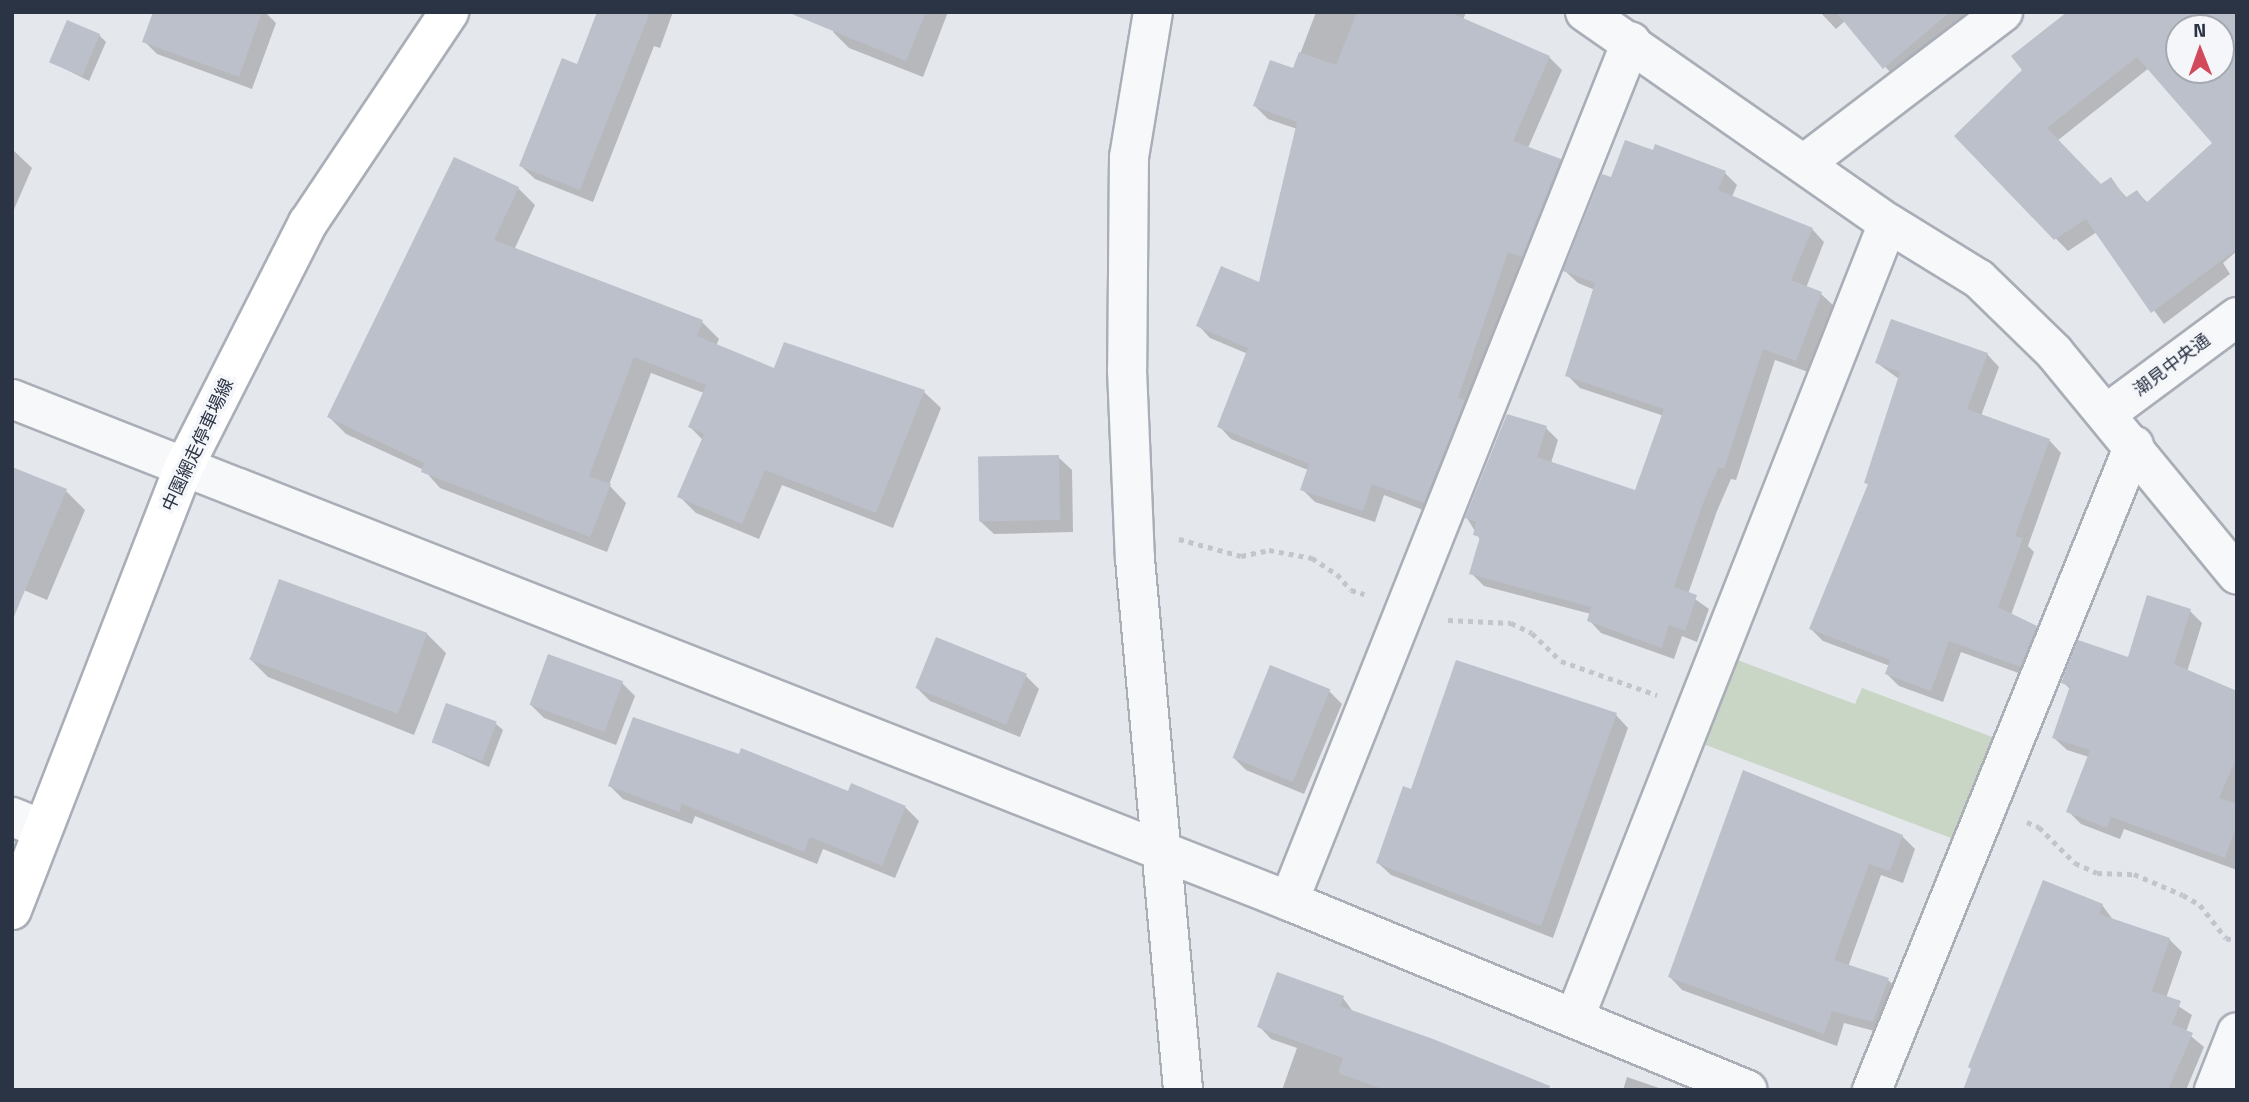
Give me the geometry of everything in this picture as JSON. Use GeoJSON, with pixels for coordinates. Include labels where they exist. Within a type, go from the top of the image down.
{"type":"FeatureCollection","features":[{"type":"Feature","properties":{"kind":"main road","name":"中園網走停車場線"},"geometry":{"type":"LineString","coordinates":[[12,909],[27,823],[183,469],[308,223],[449,12]]}},
{"type":"Feature","properties":{"kind":"street"},"geometry":{"type":"LineString","coordinates":[[1153,12],[1129,157],[1127,370],[1134,527],[1183,1090]]}},
{"type":"Feature","properties":{"kind":"street"},"geometry":{"type":"LineString","coordinates":[[1585,12],[1888,223],[1979,279],[2054,352],[2134,445],[2237,575]]}},
{"type":"Feature","properties":{"kind":"street"},"geometry":{"type":"LineString","coordinates":[[1805,163],[2003,12]]}},
{"type":"Feature","properties":{"kind":"street"},"geometry":{"type":"LineString","coordinates":[[1289,901],[1631,43]]}},
{"type":"Feature","properties":{"kind":"street"},"geometry":{"type":"LineString","coordinates":[[1575,1017],[1888,223]]}},
{"type":"Feature","properties":{"kind":"street","name":"潮見中央通"},"geometry":{"type":"LineString","coordinates":[[2106,414],[2237,317]]}},
{"type":"Feature","properties":{"kind":"street"},"geometry":{"type":"LineString","coordinates":[[12,399],[183,469],[1289,901],[1748,1090]]}},
{"type":"Feature","properties":{"kind":"street"},"geometry":{"type":"LineString","coordinates":[[1872,1090],[2134,445]]}},
{"type":"Feature","properties":{"kind":"street"},"geometry":{"type":"LineString","coordinates":[[2214,1090],[2237,1032]]}},
{"type":"Feature","properties":{"kind":"path"},"geometry":{"type":"LineString","coordinates":[[1134,527],[1241,556],[1269,550],[1312,558],[1337,574],[1351,590],[1437,621],[1511,623],[1532,633],[1561,661],[1697,709]]}},
{"type":"Feature","properties":{"kind":"path"},"geometry":{"type":"LineString","coordinates":[[1987,806],[2039,827],[2062,853],[2097,873],[2134,874],[2183,895],[2200,905],[2226,938],[2237,941]]}},
{"type":"Feature","properties":{"kind":"green space"},"geometry":{"type":"Polygon","coordinates":[[[1719,653],[1855,704],[1862,688],[2011,744],[1972,846],[1685,737],[1719,653]]]}},
{"type":"Feature","properties":{"kind":"building"},"geometry":{"type":"Polygon","coordinates":[[[153,12],[262,12],[239,77],[142,42],[153,12]]]}},
{"type":"Feature","properties":{"kind":"building"},"geometry":{"type":"Polygon","coordinates":[[[597,12],[650,12],[580,190],[519,166],[562,58],[577,64],[597,12]]]}},
{"type":"Feature","properties":{"kind":"building"},"geometry":{"type":"Polygon","coordinates":[[[787,12],[926,12],[906,61],[787,12]]]}},
{"type":"Feature","properties":{"kind":"building"},"geometry":{"type":"Polygon","coordinates":[[[1357,12],[1449,12],[1550,56],[1513,141],[1561,159],[1522,257],[1508,252],[1458,398],[1465,400],[1424,503],[1372,484],[1363,511],[1300,490],[1309,464],[1217,427],[1248,348],[1196,326],[1221,266],[1259,282],[1297,122],[1253,106],[1270,60],[1293,68],[1299,52],[1336,65],[1357,12]]]}},
{"type":"Feature","properties":{"kind":"building"},"geometry":{"type":"Polygon","coordinates":[[[1836,12],[1950,12],[1883,69],[1836,12]]]}},
{"type":"Feature","properties":{"kind":"building"},"geometry":{"type":"Polygon","coordinates":[[[2067,12],[2237,12],[2237,249],[2151,313],[2086,219],[2054,240],[1954,136],[2022,70],[2011,56],[2067,12]],[[2137,57],[2047,128],[2101,184],[2111,177],[2125,198],[2137,190],[2146,203],[2212,143],[2137,57]]]}},
{"type":"Feature","properties":{"kind":"building"},"geometry":{"type":"Polygon","coordinates":[[[67,20],[100,34],[82,76],[49,62],[67,20]]]}},
{"type":"Feature","properties":{"kind":"building"},"geometry":{"type":"Polygon","coordinates":[[[1625,140],[1653,150],[1655,144],[1726,171],[1718,190],[1813,228],[1791,280],[1822,292],[1796,361],[1763,349],[1724,469],[1719,467],[1705,498],[1674,587],[1697,595],[1685,631],[1669,625],[1662,648],[1587,621],[1591,607],[1469,574],[1480,537],[1473,535],[1476,522],[1465,518],[1507,414],[1547,426],[1537,457],[1635,490],[1664,409],[1565,376],[1595,283],[1563,271],[1602,174],[1611,177],[1625,140]]]}},
{"type":"Feature","properties":{"kind":"building"},"geometry":{"type":"Polygon","coordinates":[[[454,157],[519,187],[494,240],[703,320],[697,336],[774,368],[784,342],[925,390],[876,513],[765,470],[742,524],[677,497],[704,434],[688,427],[706,385],[634,357],[589,476],[611,484],[590,537],[421,472],[424,463],[327,417],[454,157]]]}},
{"type":"Feature","properties":{"kind":"building"},"geometry":{"type":"Polygon","coordinates":[[[1891,319],[1988,353],[1967,409],[2050,439],[2015,536],[2023,538],[1998,607],[2037,626],[2020,667],[1949,641],[1931,691],[1885,674],[1890,660],[1809,629],[1868,484],[1864,483],[1900,372],[1875,363],[1891,319]]]}},
{"type":"Feature","properties":{"kind":"building"},"geometry":{"type":"Polygon","coordinates":[[[1059,455],[1060,520],[979,521],[978,456],[1059,455]]]}},
{"type":"Feature","properties":{"kind":"building"},"geometry":{"type":"Polygon","coordinates":[[[12,467],[67,489],[13,619],[12,618],[12,467]]]}},
{"type":"Feature","properties":{"kind":"building"},"geometry":{"type":"Polygon","coordinates":[[[279,579],[427,633],[398,714],[250,660],[279,579]]]}},
{"type":"Feature","properties":{"kind":"building"},"geometry":{"type":"Polygon","coordinates":[[[2147,595],[2191,609],[2174,664],[2237,691],[2237,757],[2219,798],[2237,804],[2237,824],[2225,858],[2111,817],[2107,828],[2066,812],[2090,750],[2052,738],[2070,686],[2061,683],[2078,640],[2128,657],[2147,595]]]}},
{"type":"Feature","properties":{"kind":"building"},"geometry":{"type":"Polygon","coordinates":[[[936,637],[1027,674],[1006,725],[915,688],[936,637]]]}},
{"type":"Feature","properties":{"kind":"building"},"geometry":{"type":"Polygon","coordinates":[[[548,654],[623,681],[605,732],[530,705],[548,654]]]}},
{"type":"Feature","properties":{"kind":"building"},"geometry":{"type":"Polygon","coordinates":[[[1456,660],[1617,713],[1541,926],[1376,863],[1403,786],[1411,789],[1456,660]]]}},
{"type":"Feature","properties":{"kind":"building"},"geometry":{"type":"Polygon","coordinates":[[[1270,665],[1330,689],[1293,782],[1233,758],[1270,665]]]}},
{"type":"Feature","properties":{"kind":"building"},"geometry":{"type":"Polygon","coordinates":[[[446,703],[497,721],[482,761],[432,742],[446,703]]]}},
{"type":"Feature","properties":{"kind":"building"},"geometry":{"type":"Polygon","coordinates":[[[633,717],[739,754],[741,748],[848,791],[851,783],[906,806],[882,866],[810,837],[804,852],[682,804],[679,812],[608,786],[633,717]]]}},
{"type":"Feature","properties":{"kind":"building"},"geometry":{"type":"Polygon","coordinates":[[[1743,770],[1903,835],[1890,871],[1869,864],[1834,960],[1889,978],[1873,1022],[1832,1011],[1824,1034],[1668,977],[1743,770]]]}},
{"type":"Feature","properties":{"kind":"building"},"geometry":{"type":"Polygon","coordinates":[[[2043,880],[2103,904],[2099,914],[2170,938],[2152,991],[2181,1001],[2172,1024],[2193,1033],[2168,1090],[1963,1090],[1971,1069],[1968,1067],[2043,880]]]}},
{"type":"Feature","properties":{"kind":"building"},"geometry":{"type":"Polygon","coordinates":[[[1277,972],[1344,996],[1340,1006],[1433,1039],[1550,1086],[1549,1090],[1385,1090],[1338,1073],[1343,1058],[1257,1027],[1277,972]]]}}]}
